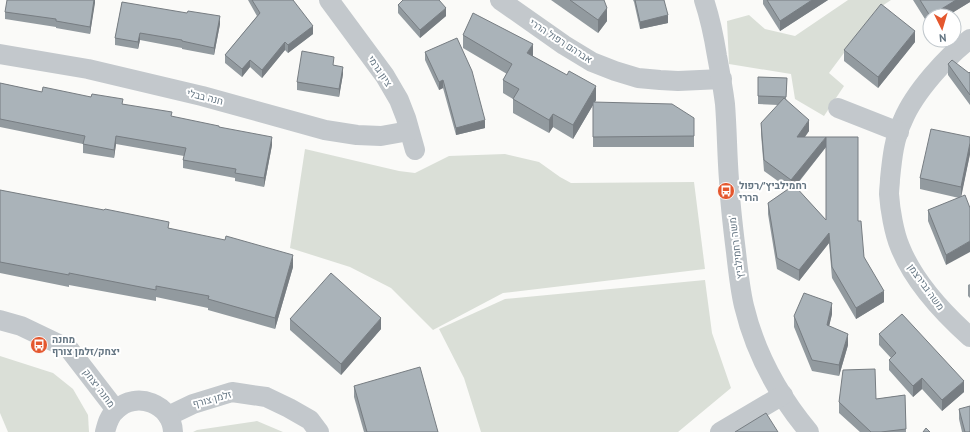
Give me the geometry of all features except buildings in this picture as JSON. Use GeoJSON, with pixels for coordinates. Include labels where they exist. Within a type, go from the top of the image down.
{"type":"FeatureCollection","features":[{"type":"Feature","properties":{"kind":"street","name":"ציון גרמי"},"geometry":{"type":"LineString","coordinates":[[329,0],[385,76],[399,100],[415,150]]}},
{"type":"Feature","properties":{"kind":"street","name":"אברהם רפול הררי"},"geometry":{"type":"LineString","coordinates":[[500,0],[564,45],[592,62],[615,71],[638,78],[660,80],[722,80]]}},
{"type":"Feature","properties":{"kind":"street","name":"משה רחמילביץ'"},"geometry":{"type":"LineString","coordinates":[[704,0],[712,27],[722,80],[734,236],[738,274],[744,306],[752,334],[760,353],[783,395],[809,432]]}},
{"type":"Feature","properties":{"kind":"street","name":"משה גבירצמן"},"geometry":{"type":"LineString","coordinates":[[970,39],[947,60],[918,94],[903,120],[896,140],[891,168],[889,194],[893,223],[900,247],[913,273],[950,319],[970,337]]}},
{"type":"Feature","properties":{"kind":"street","name":"חנה בבלי"},"geometry":{"type":"LineString","coordinates":[[0,54],[88,69],[202,96],[325,130],[357,135],[381,136],[410,131]]}},
{"type":"Feature","properties":{"kind":"street"},"geometry":{"type":"LineString","coordinates":[[838,108],[899,132]]}},
{"type":"Feature","properties":{"kind":"street","name":"מחנה יצחק"},"geometry":{"type":"LineString","coordinates":[[0,320],[21,326],[69,349],[116,410]]}},
{"type":"Feature","properties":{"kind":"street","name":"זלמן צורף"},"geometry":{"type":"LineString","coordinates":[[171,424],[193,404],[232,392],[266,397],[310,420],[319,432]]}},
{"type":"Feature","properties":{"kind":"street"},"geometry":{"type":"LineString","coordinates":[[720,432],[783,395]]}},
{"type":"Feature","properties":{"kind":"street"},"geometry":{"type":"LineString","coordinates":[[105,432],[108,420],[116,410],[126,403],[137,400],[149,401],[160,407],[171,424]]}},
{"type":"Feature","properties":{"kind":"shaded area"},"geometry":{"type":"Polygon","coordinates":[[[848,0],[891,0],[876,10],[829,73],[844,86],[824,116],[795,99],[791,74],[729,64],[727,21],[749,15],[765,29],[795,36],[848,0]]]}},
{"type":"Feature","properties":{"kind":"shaded area"},"geometry":{"type":"Polygon","coordinates":[[[305,149],[399,171],[415,173],[449,156],[505,154],[539,162],[571,183],[694,182],[705,269],[503,293],[433,330],[391,288],[350,267],[290,248],[305,149]]]}},
{"type":"Feature","properties":{"kind":"shaded area"},"geometry":{"type":"Polygon","coordinates":[[[705,280],[712,333],[731,388],[678,432],[481,432],[464,378],[439,329],[505,299],[705,280]]]}},
{"type":"Feature","properties":{"kind":"shaded area"},"geometry":{"type":"Polygon","coordinates":[[[0,356],[53,373],[73,389],[88,415],[89,432],[8,432],[0,413],[0,356]]]}},
{"type":"Feature","properties":{"kind":"shaded area"},"geometry":{"type":"Polygon","coordinates":[[[257,421],[283,432],[193,432],[197,430],[257,421]]]}},
{"type":"Feature","properties":{"kind":"place","name":"רחמילביץ׳/רפול הררי"},"geometry":{"type":"Point","coordinates":[726,191]}},
{"type":"Feature","properties":{"kind":"place","name":"מחנה יצחק/זלמן צורף"},"geometry":{"type":"Point","coordinates":[39,345]}}]}
